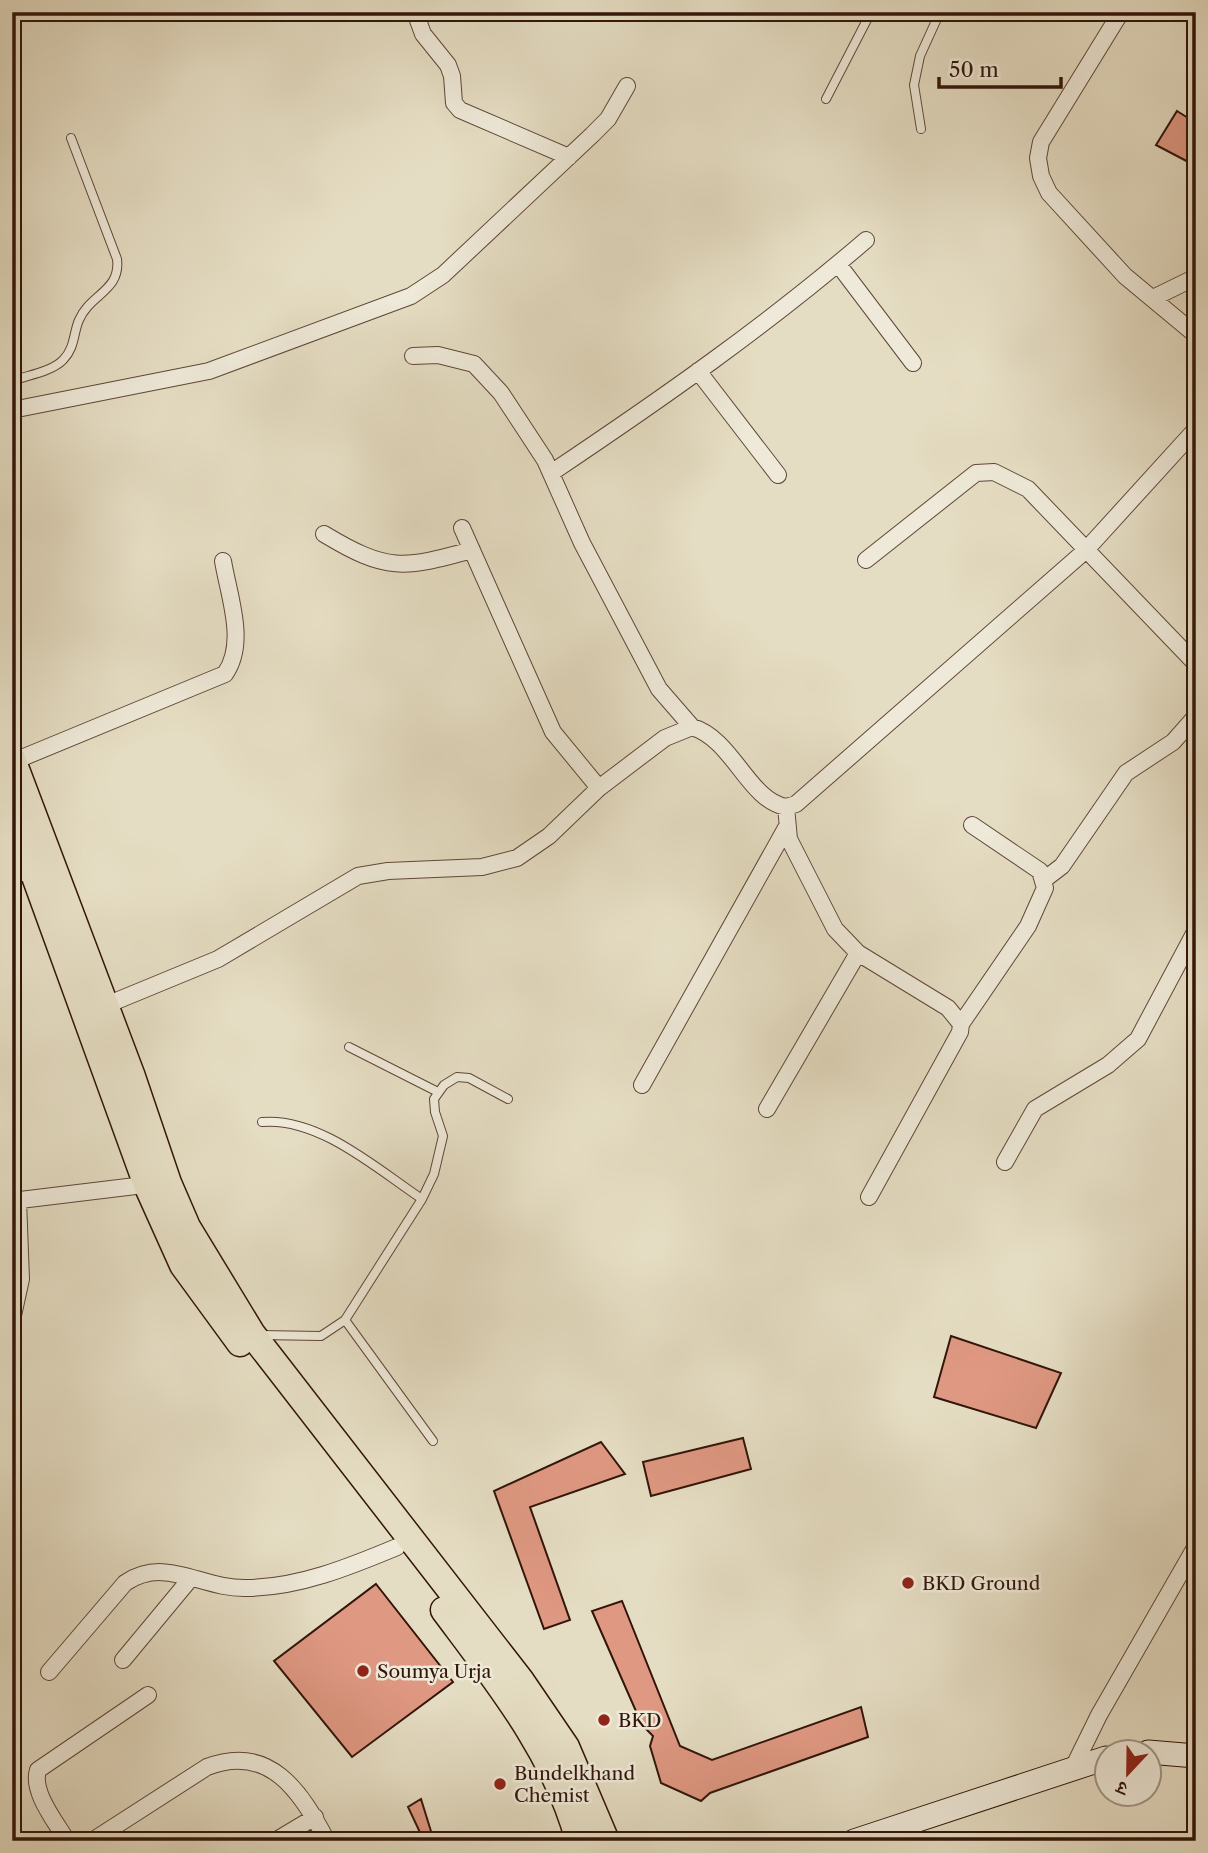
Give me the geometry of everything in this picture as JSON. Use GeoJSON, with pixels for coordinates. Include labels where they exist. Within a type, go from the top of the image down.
{"type":"FeatureCollection","features":[{"type":"Feature","properties":{"kind":"main road"},"geometry":{"type":"LineString","coordinates":[[13,761],[104,1006],[183,1265],[208,1303],[461,1633],[551,1764],[572,1815],[579,1841]]}},
{"type":"Feature","properties":{"kind":"main road"},"geometry":{"type":"LineString","coordinates":[[12,813],[23,872],[157,1184],[187,1227],[252,1334],[521,1681],[566,1747],[606,1841]]}},
{"type":"Feature","properties":{"kind":"street"},"geometry":{"type":"LineString","coordinates":[[415,12],[423,34],[448,65],[452,76],[454,103],[460,110],[569,157]]}},
{"type":"Feature","properties":{"kind":"street"},"geometry":{"type":"LineString","coordinates":[[1121,12],[1041,142],[1038,158],[1041,176],[1049,193],[1125,276],[1196,335]]}},
{"type":"Feature","properties":{"kind":"street"},"geometry":{"type":"LineString","coordinates":[[12,410],[209,371],[411,296],[443,275],[569,157],[608,119],[627,86]]}},
{"type":"Feature","properties":{"kind":"street"},"geometry":{"type":"LineString","coordinates":[[551,473],[698,371],[866,240]]}},
{"type":"Feature","properties":{"kind":"street"},"geometry":{"type":"LineString","coordinates":[[838,264],[913,363]]}},
{"type":"Feature","properties":{"kind":"street"},"geometry":{"type":"LineString","coordinates":[[1153,298],[1196,277]]}},
{"type":"Feature","properties":{"kind":"street"},"geometry":{"type":"LineString","coordinates":[[413,356],[438,355],[474,364],[500,393],[551,473],[582,543],[659,689],[692,727],[714,738],[767,800],[786,807],[807,797],[1085,551],[1196,429]]}},
{"type":"Feature","properties":{"kind":"street"},"geometry":{"type":"LineString","coordinates":[[698,371],[778,474]]}},
{"type":"Feature","properties":{"kind":"street"},"geometry":{"type":"LineString","coordinates":[[866,560],[976,473],[994,472],[1014,480],[1039,501],[1196,664]]}},
{"type":"Feature","properties":{"kind":"street"},"geometry":{"type":"LineString","coordinates":[[462,528],[553,732],[599,788]]}},
{"type":"Feature","properties":{"kind":"street"},"geometry":{"type":"LineString","coordinates":[[324,534],[352,551],[392,565],[424,564],[472,550]]}},
{"type":"Feature","properties":{"kind":"street"},"geometry":{"type":"LineString","coordinates":[[13,761],[225,674],[236,654],[237,641],[223,561]]}},
{"type":"Feature","properties":{"kind":"street"},"geometry":{"type":"LineString","coordinates":[[1045,879],[1062,866],[1126,773],[1173,742],[1196,716]]}},
{"type":"Feature","properties":{"kind":"street"},"geometry":{"type":"LineString","coordinates":[[104,1006],[218,959],[358,876],[388,871],[482,867],[517,858],[550,836],[599,788],[665,738],[692,727]]}},
{"type":"Feature","properties":{"kind":"street"},"geometry":{"type":"LineString","coordinates":[[786,807],[786,828],[796,856],[835,929],[858,953],[947,1008],[961,1024]]}},
{"type":"Feature","properties":{"kind":"street"},"geometry":{"type":"LineString","coordinates":[[869,1197],[960,1032],[961,1024],[1028,926],[1045,888],[1045,879],[1029,862],[972,825]]}},
{"type":"Feature","properties":{"kind":"street"},"geometry":{"type":"LineString","coordinates":[[642,1085],[786,828]]}},
{"type":"Feature","properties":{"kind":"street"},"geometry":{"type":"LineString","coordinates":[[1005,1162],[1035,1109],[1108,1065],[1138,1040],[1196,930]]}},
{"type":"Feature","properties":{"kind":"street"},"geometry":{"type":"LineString","coordinates":[[767,1108],[858,953]]}},
{"type":"Feature","properties":{"kind":"street"},"geometry":{"type":"LineString","coordinates":[[12,1320],[20,1279],[15,1201],[157,1184]]}},
{"type":"Feature","properties":{"kind":"street"},"geometry":{"type":"LineString","coordinates":[[1072,1770],[1098,1714],[1196,1546]]}},
{"type":"Feature","properties":{"kind":"street"},"geometry":{"type":"LineString","coordinates":[[49,1672],[124,1583],[140,1572],[160,1569],[237,1588],[269,1587],[323,1576],[397,1547]]}},
{"type":"Feature","properties":{"kind":"street"},"geometry":{"type":"LineString","coordinates":[[122,1660],[191,1578]]}},
{"type":"Feature","properties":{"kind":"street"},"geometry":{"type":"LineString","coordinates":[[67,1841],[38,1789],[38,1770],[148,1695]]}},
{"type":"Feature","properties":{"kind":"street"},"geometry":{"type":"LineString","coordinates":[[1162,1753],[1196,1756]]}},
{"type":"Feature","properties":{"kind":"street"},"geometry":{"type":"LineString","coordinates":[[92,1841],[207,1767],[228,1759],[248,1759],[272,1769],[295,1791],[315,1817],[327,1841]]}},
{"type":"Feature","properties":{"kind":"street"},"geometry":{"type":"LineString","coordinates":[[869,1839],[1092,1763]]}},
{"type":"Feature","properties":{"kind":"street"},"geometry":{"type":"LineString","coordinates":[[275,1841],[315,1817]]}},
{"type":"Feature","properties":{"kind":"lane"},"geometry":{"type":"LineString","coordinates":[[827,99],[871,12]]}},
{"type":"Feature","properties":{"kind":"lane"},"geometry":{"type":"LineString","coordinates":[[921,129],[914,85],[920,55],[940,12]]}},
{"type":"Feature","properties":{"kind":"lane"},"geometry":{"type":"LineString","coordinates":[[12,381],[53,367],[62,360],[74,341],[78,321],[85,309],[110,288],[119,270],[71,138]]}},
{"type":"Feature","properties":{"kind":"lane"},"geometry":{"type":"LineString","coordinates":[[349,1047],[438,1092]]}},
{"type":"Feature","properties":{"kind":"lane"},"geometry":{"type":"LineString","coordinates":[[252,1334],[321,1336],[345,1320],[422,1199],[440,1158],[443,1136],[435,1112],[434,1099],[438,1092],[457,1077],[469,1078],[508,1099]]}},
{"type":"Feature","properties":{"kind":"lane"},"geometry":{"type":"LineString","coordinates":[[262,1122],[282,1120],[307,1129],[364,1160],[422,1199]]}},
{"type":"Feature","properties":{"kind":"lane"},"geometry":{"type":"LineString","coordinates":[[345,1320],[433,1441]]}},
{"type":"Feature","properties":{"kind":"building"},"geometry":{"type":"Polygon","coordinates":[[[1177,111],[1196,123],[1196,166],[1156,145],[1177,111]]]}},
{"type":"Feature","properties":{"kind":"building"},"geometry":{"type":"Polygon","coordinates":[[[951,1336],[1061,1373],[1036,1428],[934,1397],[951,1336]]]}},
{"type":"Feature","properties":{"kind":"building"},"geometry":{"type":"Polygon","coordinates":[[[743,1438],[751,1469],[651,1496],[643,1462],[743,1438]]]}},
{"type":"Feature","properties":{"kind":"building"},"geometry":{"type":"Polygon","coordinates":[[[601,1442],[625,1474],[530,1507],[570,1620],[544,1629],[494,1491],[601,1442]]]}},
{"type":"Feature","properties":{"kind":"building","name":"Soumya Urja"},"geometry":{"type":"Polygon","coordinates":[[[376,1584],[453,1682],[352,1757],[274,1661],[376,1584]]]}},
{"type":"Feature","properties":{"kind":"building"},"geometry":{"type":"Polygon","coordinates":[[[622,1601],[680,1746],[712,1760],[861,1707],[868,1737],[710,1793],[701,1801],[661,1783],[650,1746],[653,1736],[642,1725],[592,1611],[622,1601]]]}},
{"type":"Feature","properties":{"kind":"building"},"geometry":{"type":"Polygon","coordinates":[[[421,1799],[434,1841],[424,1841],[408,1807],[421,1799]]]}},
{"type":"Feature","properties":{"kind":"place","name":"BKD Ground"},"geometry":{"type":"Point","coordinates":[908,1583]}},
{"type":"Feature","properties":{"kind":"place","name":"Soumya Urja"},"geometry":{"type":"Point","coordinates":[363,1671]}},
{"type":"Feature","properties":{"kind":"place","name":"BKD"},"geometry":{"type":"Point","coordinates":[604,1720]}},
{"type":"Feature","properties":{"kind":"place","name":"Bundelkhand Chemist"},"geometry":{"type":"Point","coordinates":[500,1784]}}]}
